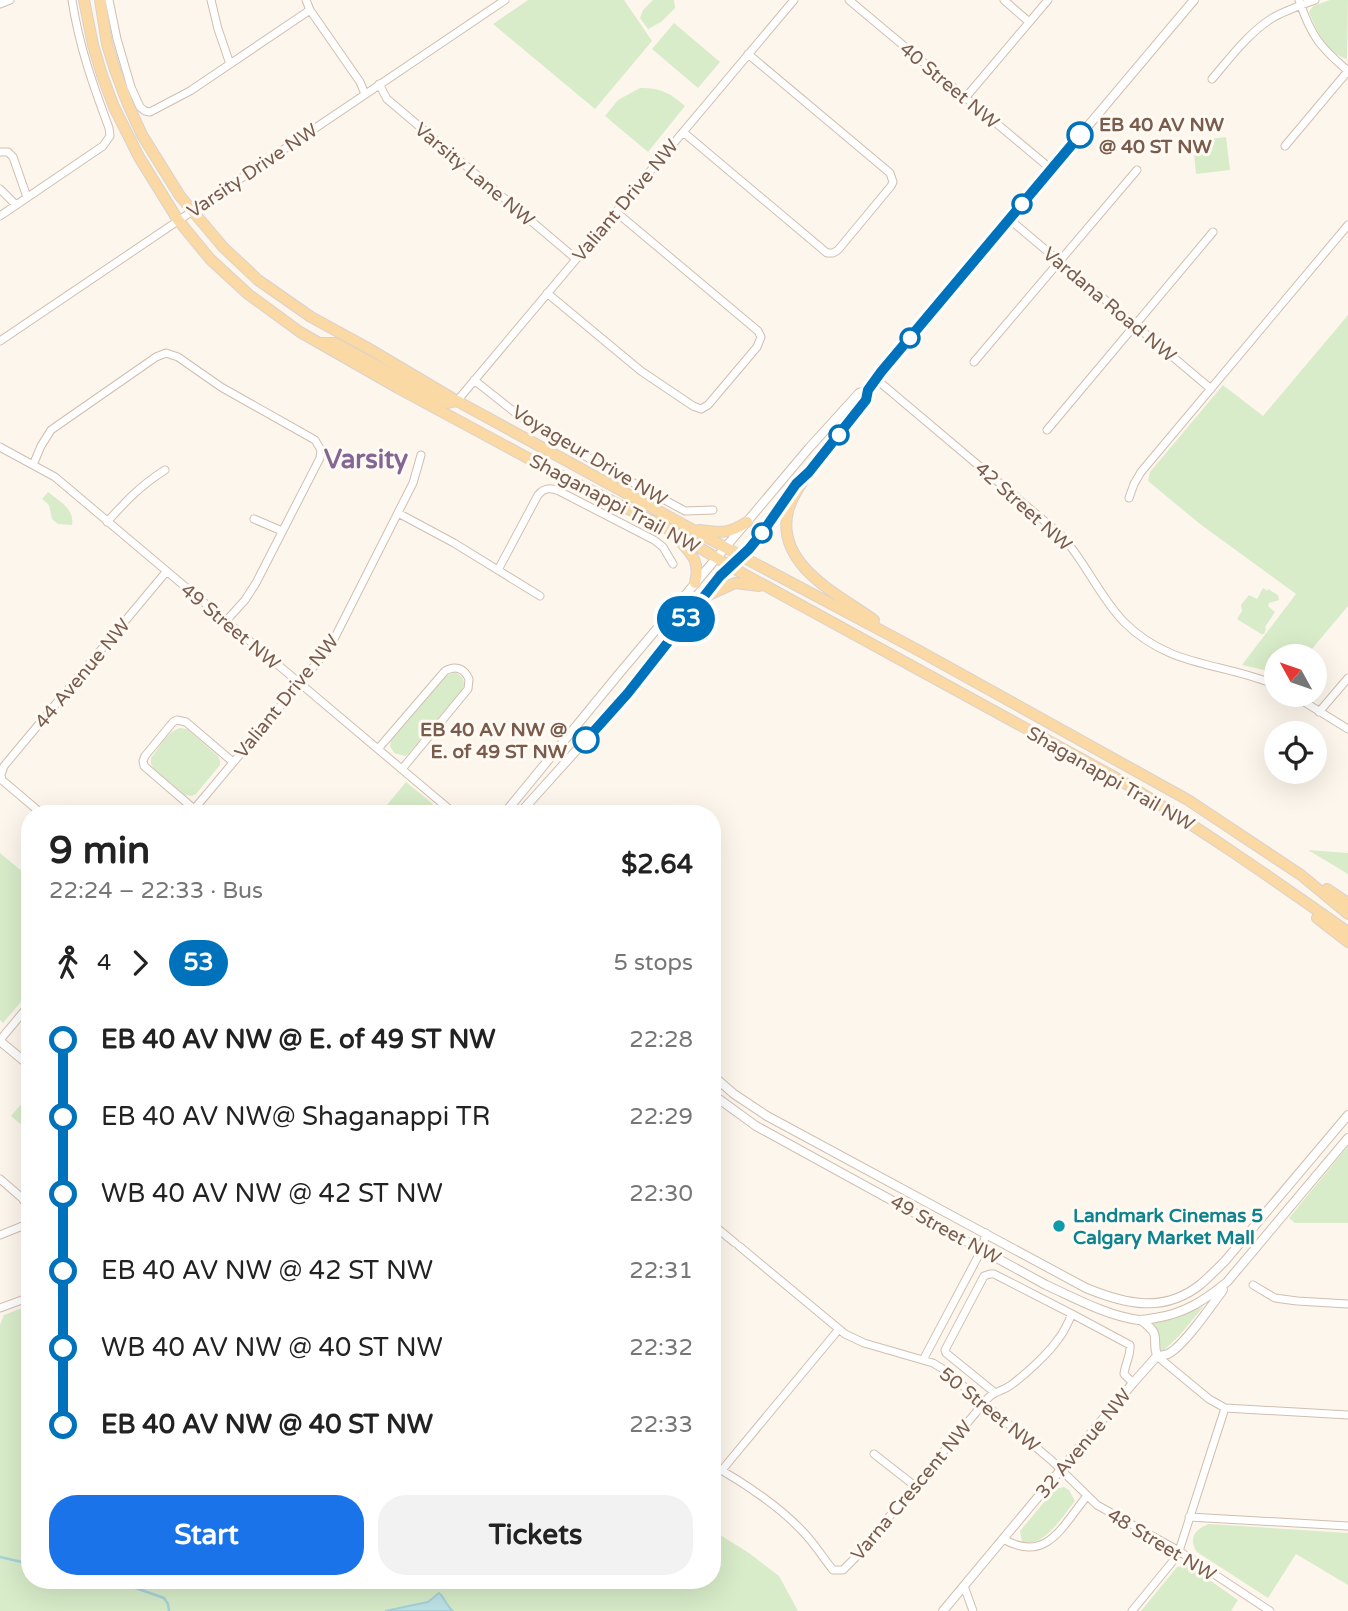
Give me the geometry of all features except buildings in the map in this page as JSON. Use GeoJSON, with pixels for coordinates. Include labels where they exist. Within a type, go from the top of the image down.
{"type":"FeatureCollection","features":[{"type":"Feature","properties":{"kind":"main road","name":"Shaganappi Trail NW"},"geometry":{"type":"LineString","coordinates":[[84,0],[93,45],[114,107],[139,157],[178,220],[210,259],[248,294],[318,343],[537,463],[670,530],[767,587],[1146,795],[1237,853],[1348,932]]}},
{"type":"Feature","properties":{"kind":"main road","name":"Shaganappi Trail NW"},"geometry":{"type":"LineString","coordinates":[[100,0],[107,44],[127,103],[142,135],[164,173],[192,211],[223,247],[258,280],[311,317],[457,401],[914,648],[1188,800],[1301,875],[1348,914]]}},
{"type":"Feature","properties":{"kind":"main road"},"geometry":{"type":"LineString","coordinates":[[318,343],[335,343],[437,399],[448,403],[457,401]]}},
{"type":"Feature","properties":{"kind":"main road"},"geometry":{"type":"LineString","coordinates":[[809,472],[788,510],[787,536],[796,558],[814,578],[914,648]]}},
{"type":"Feature","properties":{"kind":"main road"},"geometry":{"type":"LineString","coordinates":[[695,530],[723,533],[747,522]]}},
{"type":"Feature","properties":{"kind":"main road"},"geometry":{"type":"LineString","coordinates":[[670,530],[697,564],[695,583]]}},
{"type":"Feature","properties":{"kind":"main road"},"geometry":{"type":"LineString","coordinates":[[702,598],[735,583],[767,587]]}},
{"type":"Feature","properties":{"kind":"main road"},"geometry":{"type":"LineString","coordinates":[[1301,875],[1309,877],[1348,903]]}},
{"type":"Feature","properties":{"kind":"main road"},"geometry":{"type":"LineString","coordinates":[[1311,906],[1317,918],[1348,942]]}},
{"type":"Feature","properties":{"kind":"street"},"geometry":{"type":"LineString","coordinates":[[0,4],[10,0]]}},
{"type":"Feature","properties":{"kind":"street"},"geometry":{"type":"LineString","coordinates":[[0,216],[108,141],[110,136],[85,62],[72,0]]}},
{"type":"Feature","properties":{"kind":"street"},"geometry":{"type":"LineString","coordinates":[[109,0],[131,87],[140,107],[147,111],[156,110],[184,95],[310,10]]}},
{"type":"Feature","properties":{"kind":"street"},"geometry":{"type":"LineString","coordinates":[[211,0],[230,64]]}},
{"type":"Feature","properties":{"kind":"street"},"geometry":{"type":"LineString","coordinates":[[306,0],[310,10],[360,82],[365,94]]}},
{"type":"Feature","properties":{"kind":"street","name":"Varsity Drive NW"},"geometry":{"type":"LineString","coordinates":[[2,336],[505,0]]}},
{"type":"Feature","properties":{"kind":"street","name":"Valiant Drive NW"},"geometry":{"type":"LineString","coordinates":[[457,401],[794,0]]}},
{"type":"Feature","properties":{"kind":"street","name":"40 Street NW"},"geometry":{"type":"LineString","coordinates":[[849,0],[1051,169]]}},
{"type":"Feature","properties":{"kind":"street"},"geometry":{"type":"LineString","coordinates":[[1004,0],[1029,22]]}},
{"type":"Feature","properties":{"kind":"street"},"geometry":{"type":"LineString","coordinates":[[966,97],[1048,0]]}},
{"type":"Feature","properties":{"kind":"street"},"geometry":{"type":"LineString","coordinates":[[527,805],[628,693],[702,598],[762,533],[796,484],[809,472],[866,400],[868,390],[876,379],[1194,0]]}},
{"type":"Feature","properties":{"kind":"street"},"geometry":{"type":"LineString","coordinates":[[1212,79],[1254,32],[1273,17],[1300,2],[1315,0]]}},
{"type":"Feature","properties":{"kind":"street"},"geometry":{"type":"LineString","coordinates":[[1285,146],[1348,71],[1319,44],[1308,26],[1300,2]]}},
{"type":"Feature","properties":{"kind":"street"},"geometry":{"type":"LineString","coordinates":[[683,132],[827,253],[838,250],[891,186],[893,182],[890,173],[748,54]]}},
{"type":"Feature","properties":{"kind":"street","name":"Varsity Lane NW"},"geometry":{"type":"LineString","coordinates":[[379,84],[387,99],[576,259]]}},
{"type":"Feature","properties":{"kind":"street"},"geometry":{"type":"LineString","coordinates":[[0,152],[8,152],[13,157],[27,197]]}},
{"type":"Feature","properties":{"kind":"street"},"geometry":{"type":"LineString","coordinates":[[974,362],[1137,170]]}},
{"type":"Feature","properties":{"kind":"street"},"geometry":{"type":"LineString","coordinates":[[0,190],[16,205]]}},
{"type":"Feature","properties":{"kind":"street"},"geometry":{"type":"LineString","coordinates":[[547,293],[640,371],[693,406],[701,409],[705,407],[720,392],[757,347],[761,337],[758,331],[616,212]]}},
{"type":"Feature","properties":{"kind":"street","name":"Vardana Road NW"},"geometry":{"type":"LineString","coordinates":[[1009,219],[1211,389]]}},
{"type":"Feature","properties":{"kind":"street"},"geometry":{"type":"LineString","coordinates":[[1129,498],[1141,472],[1348,225]]}},
{"type":"Feature","properties":{"kind":"street"},"geometry":{"type":"LineString","coordinates":[[1047,430],[1213,232]]}},
{"type":"Feature","properties":{"kind":"street"},"geometry":{"type":"LineString","coordinates":[[33,465],[47,435],[59,424],[161,354],[173,354],[220,387],[315,440],[321,450],[320,458],[249,593],[226,621]]}},
{"type":"Feature","properties":{"kind":"street","name":"42 Street NW"},"geometry":{"type":"LineString","coordinates":[[876,379],[1061,535],[1075,551],[1117,614],[1138,634],[1183,659],[1264,680]]}},
{"type":"Feature","properties":{"kind":"street","name":"Voyageur Drive NW"},"geometry":{"type":"LineString","coordinates":[[474,380],[522,418],[595,463],[685,511],[713,510]]}},
{"type":"Feature","properties":{"kind":"street"},"geometry":{"type":"LineString","coordinates":[[511,805],[747,522],[845,408],[859,393],[868,390]]}},
{"type":"Feature","properties":{"kind":"street","name":"49 Street NW"},"geometry":{"type":"LineString","coordinates":[[0,447],[55,477],[444,805]]}},
{"type":"Feature","properties":{"kind":"street","name":"Valiant Drive NW"},"geometry":{"type":"LineString","coordinates":[[197,805],[330,647],[413,483],[421,455]]}},
{"type":"Feature","properties":{"kind":"street"},"geometry":{"type":"LineString","coordinates":[[107,522],[133,494],[165,470]]}},
{"type":"Feature","properties":{"kind":"street","name":"Voyageur Drive NW"},"geometry":{"type":"LineString","coordinates":[[498,570],[538,495],[550,488],[654,540],[663,547],[673,564]]}},
{"type":"Feature","properties":{"kind":"street"},"geometry":{"type":"LineString","coordinates":[[398,513],[454,543],[540,596]]}},
{"type":"Feature","properties":{"kind":"street"},"geometry":{"type":"LineString","coordinates":[[254,519],[282,531]]}},
{"type":"Feature","properties":{"kind":"street","name":"44 Avenue NW"},"geometry":{"type":"LineString","coordinates":[[1,775],[4,766],[166,572]]}},
{"type":"Feature","properties":{"kind":"street"},"geometry":{"type":"LineString","coordinates":[[378,749],[445,670],[456,667],[463,670],[469,679],[468,689],[402,769]]}},
{"type":"Feature","properties":{"kind":"street"},"geometry":{"type":"LineString","coordinates":[[1319,712],[1348,678]]}},
{"type":"Feature","properties":{"kind":"street"},"geometry":{"type":"LineString","coordinates":[[1311,707],[1348,729]]}},
{"type":"Feature","properties":{"kind":"street"},"geometry":{"type":"LineString","coordinates":[[185,805],[146,769],[143,761],[173,722],[186,722],[233,762]]}},
{"type":"Feature","properties":{"kind":"street"},"geometry":{"type":"LineString","coordinates":[[1,775],[6,784],[31,805]]}},
{"type":"Feature","properties":{"kind":"street"},"geometry":{"type":"LineString","coordinates":[[21,1015],[0,1040],[21,1058]]}},
{"type":"Feature","properties":{"kind":"street","name":"49 Street NW"},"geometry":{"type":"LineString","coordinates":[[721,1083],[767,1116],[1086,1288],[1129,1302],[1150,1304],[1169,1301],[1200,1285],[1225,1261],[1348,1115]]}},
{"type":"Feature","properties":{"kind":"street","name":"49 Street NW"},"geometry":{"type":"LineString","coordinates":[[721,1101],[756,1126],[1046,1285],[1093,1306],[1141,1320],[1168,1316],[1194,1307]]}},
{"type":"Feature","properties":{"kind":"street","name":"32 Avenue NW"},"geometry":{"type":"LineString","coordinates":[[943,1611],[1133,1383],[1157,1356],[1167,1355],[1178,1346],[1201,1320],[1227,1282],[1348,1138]]}},
{"type":"Feature","properties":{"kind":"street"},"geometry":{"type":"LineString","coordinates":[[0,1179],[21,1197]]}},
{"type":"Feature","properties":{"kind":"street"},"geometry":{"type":"LineString","coordinates":[[0,1235],[21,1227]]}},
{"type":"Feature","properties":{"kind":"street","name":"50 Street NW"},"geometry":{"type":"LineString","coordinates":[[721,1232],[839,1329],[864,1343],[923,1360],[943,1369],[1061,1469]]}},
{"type":"Feature","properties":{"kind":"street"},"geometry":{"type":"LineString","coordinates":[[923,1360],[990,1235]]}},
{"type":"Feature","properties":{"kind":"street"},"geometry":{"type":"LineString","coordinates":[[1072,1314],[1061,1336],[1049,1351],[1012,1385],[999,1391],[993,1392],[945,1350],[984,1276],[993,1274],[1072,1314],[1130,1345],[1124,1374],[1133,1383]]}},
{"type":"Feature","properties":{"kind":"street","name":"32 Avenue NW"},"geometry":{"type":"LineString","coordinates":[[1194,1307],[1227,1282]]}},
{"type":"Feature","properties":{"kind":"street"},"geometry":{"type":"LineString","coordinates":[[1254,1285],[1275,1298],[1348,1304]]}},
{"type":"Feature","properties":{"kind":"street"},"geometry":{"type":"LineString","coordinates":[[0,1308],[21,1300]]}},
{"type":"Feature","properties":{"kind":"street"},"geometry":{"type":"LineString","coordinates":[[1141,1320],[1152,1329],[1156,1338],[1157,1356],[1209,1399],[1225,1408],[1348,1415]]}},
{"type":"Feature","properties":{"kind":"street"},"geometry":{"type":"LineString","coordinates":[[722,1470],[839,1329]]}},
{"type":"Feature","properties":{"kind":"street","name":"Varna Crescent NW"},"geometry":{"type":"LineString","coordinates":[[722,1470],[738,1479],[788,1518],[805,1534],[834,1570],[843,1570],[993,1392]]}},
{"type":"Feature","properties":{"kind":"street"},"geometry":{"type":"LineString","coordinates":[[1132,1611],[1179,1550],[1225,1408]]}},
{"type":"Feature","properties":{"kind":"street"},"geometry":{"type":"LineString","coordinates":[[874,1454],[915,1486]]}},
{"type":"Feature","properties":{"kind":"street","name":"48 Street NW"},"geometry":{"type":"LineString","coordinates":[[1061,1469],[1097,1504],[1179,1550],[1269,1611]]}},
{"type":"Feature","properties":{"kind":"street"},"geometry":{"type":"LineString","coordinates":[[1003,1539],[1026,1548],[1038,1547],[1048,1542],[1087,1496]]}},
{"type":"Feature","properties":{"kind":"street"},"geometry":{"type":"LineString","coordinates":[[1189,1517],[1348,1526]]}},
{"type":"Feature","properties":{"kind":"street"},"geometry":{"type":"LineString","coordinates":[[964,1586],[973,1611]]}},
{"type":"Feature","properties":{"kind":"green space"},"geometry":{"type":"Polygon","coordinates":[[[528,0],[624,0],[652,41],[595,109],[493,24],[528,0]]]}},
{"type":"Feature","properties":{"kind":"green space"},"geometry":{"type":"Polygon","coordinates":[[[653,0],[674,0],[675,8],[661,22],[648,29],[640,18],[643,10],[653,0]]]}},
{"type":"Feature","properties":{"kind":"green space"},"geometry":{"type":"Polygon","coordinates":[[[1330,0],[1348,0],[1347,59],[1328,47],[1309,12],[1313,6],[1330,0]]]}},
{"type":"Feature","properties":{"kind":"green space"},"geometry":{"type":"Polygon","coordinates":[[[674,23],[720,62],[698,88],[652,49],[674,23]]]}},
{"type":"Feature","properties":{"kind":"green space"},"geometry":{"type":"Polygon","coordinates":[[[640,88],[665,92],[685,106],[648,152],[605,116],[618,100],[640,88]]]}},
{"type":"Feature","properties":{"kind":"green space"},"geometry":{"type":"Polygon","coordinates":[[[1226,137],[1230,170],[1196,174],[1193,141],[1226,137]]]}},
{"type":"Feature","properties":{"kind":"green space"},"geometry":{"type":"Polygon","coordinates":[[[1348,315],[1348,606],[1316,644],[1264,644],[1264,670],[1242,665],[1296,594],[1200,524],[1148,481],[1150,472],[1223,385],[1263,416],[1348,315]]]}},
{"type":"Feature","properties":{"kind":"green space"},"geometry":{"type":"Polygon","coordinates":[[[48,492],[69,510],[72,525],[58,524],[52,519],[49,505],[42,499],[48,492]]]}},
{"type":"Feature","properties":{"kind":"green space"},"geometry":{"type":"Polygon","coordinates":[[[1263,588],[1278,595],[1279,600],[1269,603],[1268,606],[1275,612],[1265,627],[1264,634],[1261,634],[1237,619],[1242,611],[1241,605],[1249,595],[1257,599],[1263,588]]]}},
{"type":"Feature","properties":{"kind":"green space"},"geometry":{"type":"Polygon","coordinates":[[[454,672],[463,678],[463,689],[408,754],[405,756],[394,753],[390,746],[391,741],[446,676],[454,672]]]}},
{"type":"Feature","properties":{"kind":"green space"},"geometry":{"type":"Polygon","coordinates":[[[181,728],[187,729],[218,756],[220,761],[220,765],[192,796],[185,795],[151,764],[151,758],[164,740],[181,728]]]}},
{"type":"Feature","properties":{"kind":"green space"},"geometry":{"type":"Polygon","coordinates":[[[406,782],[433,804],[432,805],[387,805],[406,782]]]}},
{"type":"Feature","properties":{"kind":"green space"},"geometry":{"type":"Polygon","coordinates":[[[1308,850],[1348,853],[1348,874],[1308,850]]]}},
{"type":"Feature","properties":{"kind":"green space"},"geometry":{"type":"Polygon","coordinates":[[[0,853],[21,870],[21,1002],[3,1023],[0,1020],[0,853]]]}},
{"type":"Feature","properties":{"kind":"green space"},"geometry":{"type":"Polygon","coordinates":[[[21,1104],[21,1124],[11,1116],[21,1104]]]}},
{"type":"Feature","properties":{"kind":"green space"},"geometry":{"type":"Polygon","coordinates":[[[1348,1146],[1348,1223],[1295,1223],[1289,1218],[1348,1146]]]}},
{"type":"Feature","properties":{"kind":"green space"},"geometry":{"type":"Polygon","coordinates":[[[1204,1306],[1162,1352],[1153,1323],[1175,1319],[1204,1306]]]}},
{"type":"Feature","properties":{"kind":"green space"},"geometry":{"type":"Polygon","coordinates":[[[21,1308],[21,1589],[721,1589],[721,1536],[779,1576],[798,1611],[453,1611],[447,1608],[442,1596],[436,1595],[428,1602],[385,1611],[0,1611],[0,1325],[4,1315],[21,1308]]]}},
{"type":"Feature","properties":{"kind":"green space"},"geometry":{"type":"Polygon","coordinates":[[[1064,1487],[1075,1501],[1045,1536],[1030,1543],[1022,1542],[1020,1531],[1055,1489],[1064,1487]]]}},
{"type":"Feature","properties":{"kind":"green space"},"geometry":{"type":"Polygon","coordinates":[[[1209,1524],[1348,1533],[1348,1585],[1296,1554],[1268,1598],[1197,1552],[1193,1542],[1194,1535],[1209,1524]]]}},
{"type":"Feature","properties":{"kind":"green space"},"geometry":{"type":"Polygon","coordinates":[[[1188,1565],[1238,1600],[1231,1611],[1141,1611],[1177,1567],[1188,1565]]]}},
{"type":"Feature","properties":{"kind":"water"},"geometry":{"type":"Polygon","coordinates":[[[439,1593],[453,1611],[385,1611],[428,1602],[439,1593]]]}},
{"type":"Feature","properties":{"kind":"waterway"},"geometry":{"type":"LineString","coordinates":[[0,1557],[21,1562]]}},
{"type":"Feature","properties":{"kind":"waterway"},"geometry":{"type":"LineString","coordinates":[[138,1589],[164,1598],[169,1611]]}},
{"type":"Feature","properties":{"kind":"bus line","name":"53"},"geometry":{"type":"LineString","coordinates":[[586,740],[628,693],[720,576],[749,549],[788,494],[809,472],[866,400],[868,390],[881,372],[1080,135]]}},
{"type":"Feature","properties":{"kind":"place","name":"EB 40 AV NW @ 40 ST NW"},"geometry":{"type":"Point","coordinates":[1080,135]}},
{"type":"Feature","properties":{"kind":"place","name":"EB 40 AV NW @ E. of 49 ST NW"},"geometry":{"type":"Point","coordinates":[586,740]}},
{"type":"Feature","properties":{"kind":"place","name":"Landmark Cinemas 5 Calgary Market Mall"},"geometry":{"type":"Point","coordinates":[1059,1226]}},
{"type":"Feature","properties":{"kind":"district","name":"Varsity"},"geometry":{"type":"Point","coordinates":[366,459]}}]}
